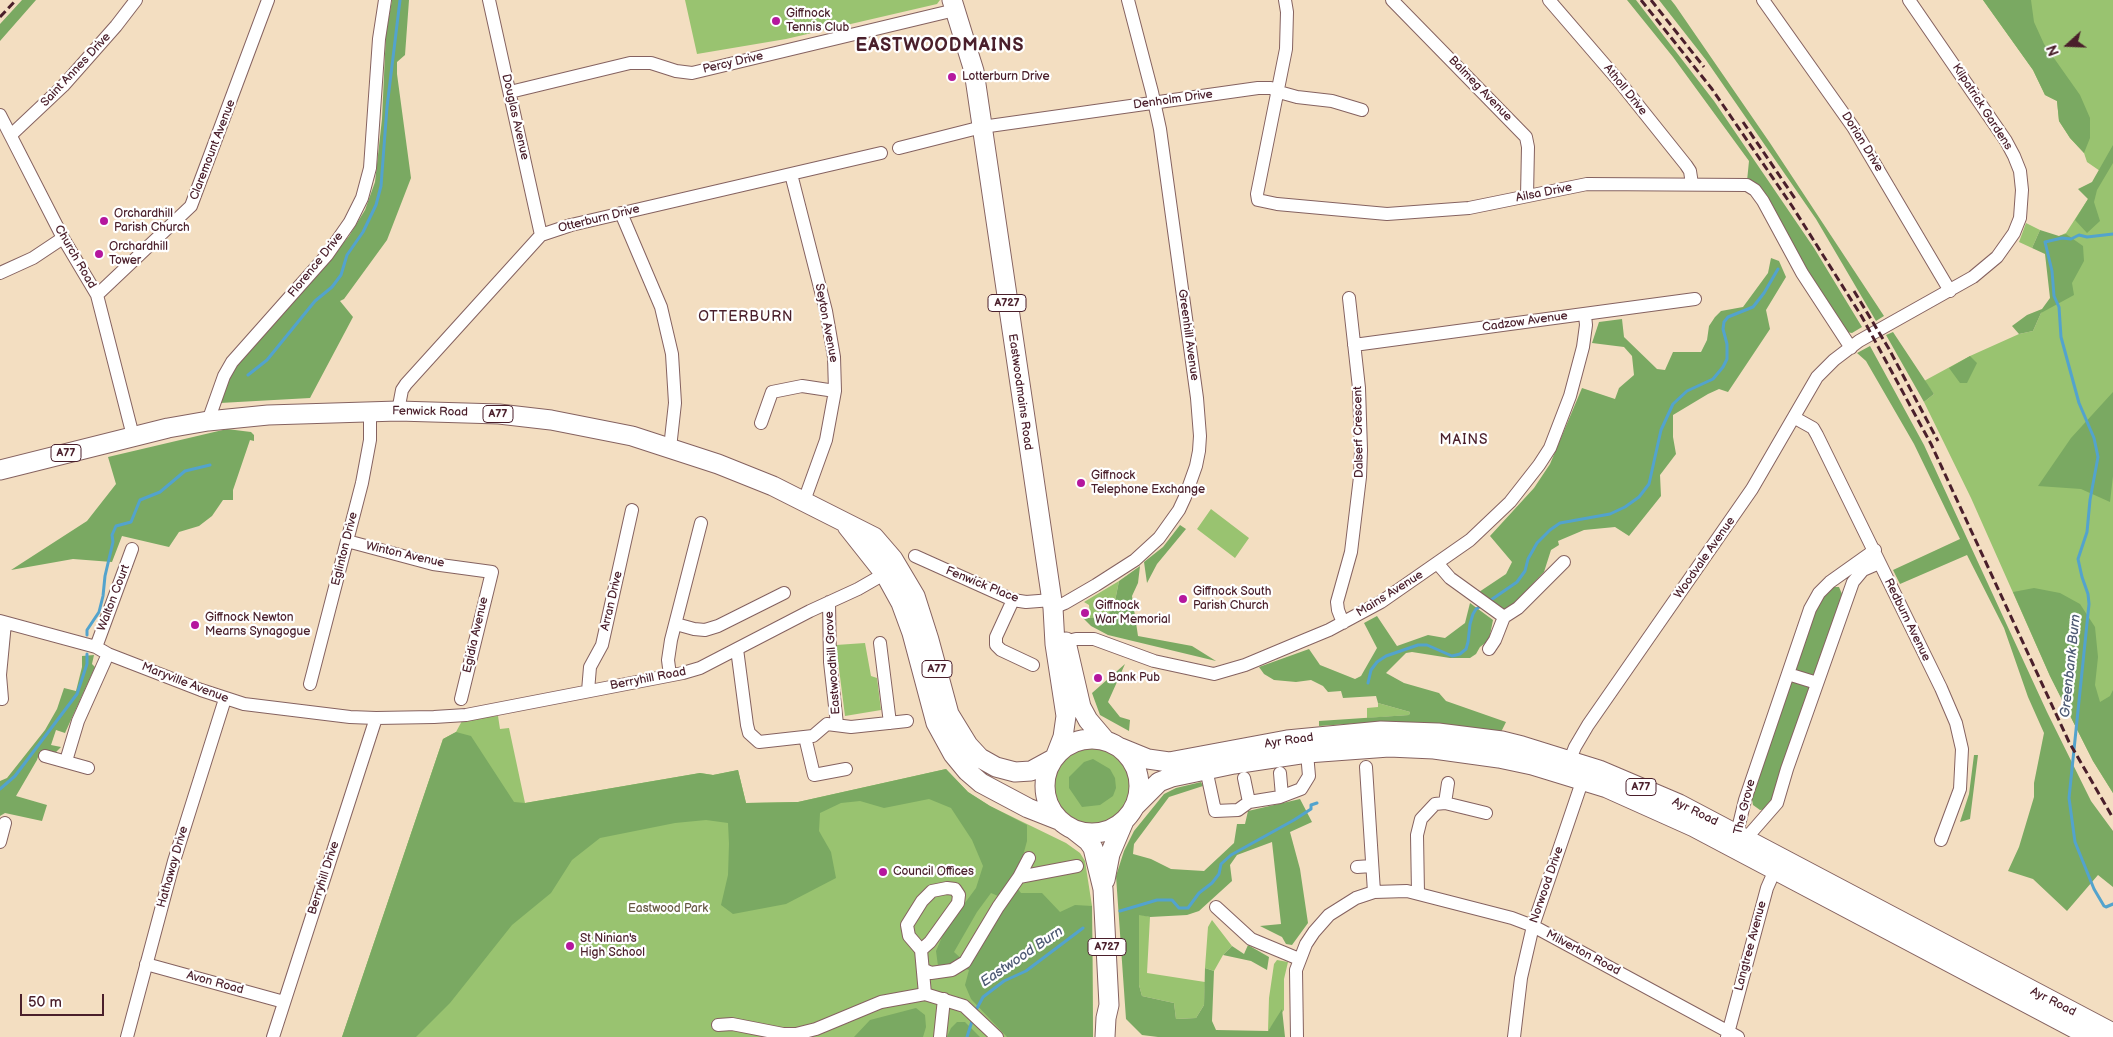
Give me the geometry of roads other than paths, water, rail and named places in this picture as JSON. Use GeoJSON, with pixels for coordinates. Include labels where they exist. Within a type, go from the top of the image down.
{"type":"FeatureCollection","features":[{"type":"Feature","properties":{"kind":"main road","name":"Eastwoodmains Road"},"geometry":{"type":"LineString","coordinates":[[953,5],[974,71],[1052,604],[1061,643],[1081,707],[1088,720],[1113,744]]}},
{"type":"Feature","properties":{"kind":"main road","name":"Fenwick Road"},"geometry":{"type":"LineString","coordinates":[[0,470],[133,436],[208,421],[268,415],[398,411],[499,414],[551,420],[632,436],[670,448],[718,464],[804,501],[845,524],[857,527],[874,537],[891,570],[907,617],[936,723],[953,754],[981,783],[1028,808],[1066,825]]}},
{"type":"Feature","properties":{"kind":"main road","name":"Fenwick Road"},"geometry":{"type":"LineString","coordinates":[[891,570],[913,592],[923,618],[949,714],[968,745],[980,758],[996,767],[1015,772],[1031,771],[1055,757]]}},
{"type":"Feature","properties":{"kind":"main road","name":"Eastwoodmains Road"},"geometry":{"type":"LineString","coordinates":[[1055,757],[1063,737],[1066,716],[1061,643]]}},
{"type":"Feature","properties":{"kind":"main road","name":"Ayr Road"},"geometry":{"type":"LineString","coordinates":[[1113,744],[1148,759],[1169,762],[1287,740],[1381,731],[1438,733],[1502,741],[1585,774],[1654,792],[2091,1037]]}},
{"type":"Feature","properties":{"kind":"main road"},"geometry":{"type":"LineString","coordinates":[[1094,738],[1113,744],[1130,758],[1137,772],[1139,788],[1129,814],[1113,828],[1099,833],[1086,833],[1066,825],[1049,806],[1045,793],[1045,778],[1055,757],[1064,747],[1079,740],[1094,738]]}},
{"type":"Feature","properties":{"kind":"main road","name":"Ayr Road"},"geometry":{"type":"LineString","coordinates":[[1129,814],[1160,782],[1172,777],[1206,769],[1307,753],[1389,747],[1434,749],[1567,767]]}},
{"type":"Feature","properties":{"kind":"main road","name":"A727"},"geometry":{"type":"LineString","coordinates":[[1118,1037],[1109,1005],[1104,889],[1110,854],[1129,814]]}},
{"type":"Feature","properties":{"kind":"main road","name":"A727"},"geometry":{"type":"LineString","coordinates":[[1066,825],[1088,841],[1093,848],[1104,889]]}},
{"type":"Feature","properties":{"kind":"main road","name":"Ayr Road"},"geometry":{"type":"LineString","coordinates":[[1870,912],[2113,1033]]}},
{"type":"Feature","properties":{"kind":"main road"},"geometry":{"type":"LineString","coordinates":[[1105,1037],[1109,1005]]}},
{"type":"Feature","properties":{"kind":"street","name":"Saint Annes Drive"},"geometry":{"type":"LineString","coordinates":[[11,135],[63,86],[116,26],[136,0]]}},
{"type":"Feature","properties":{"kind":"street","name":"Claremount Avenue"},"geometry":{"type":"LineString","coordinates":[[97,295],[191,206],[268,0]]}},
{"type":"Feature","properties":{"kind":"street","name":"Florence Drive"},"geometry":{"type":"LineString","coordinates":[[208,421],[224,376],[232,362],[327,255],[350,222],[362,198],[370,168],[379,38],[385,0]]}},
{"type":"Feature","properties":{"kind":"street","name":"Douglas Avenue"},"geometry":{"type":"LineString","coordinates":[[488,0],[542,235]]}},
{"type":"Feature","properties":{"kind":"street","name":"Greenhill Avenue"},"geometry":{"type":"LineString","coordinates":[[1052,604],[1065,603],[1096,585],[1149,548],[1179,510],[1196,466],[1200,436],[1197,398],[1155,102],[1128,0]]}},
{"type":"Feature","properties":{"kind":"street"},"geometry":{"type":"LineString","coordinates":[[1279,92],[1286,49],[1287,12],[1285,0]]}},
{"type":"Feature","properties":{"kind":"street","name":"Balmeg Avenue"},"geometry":{"type":"LineString","coordinates":[[1392,0],[1526,137],[1527,196]]}},
{"type":"Feature","properties":{"kind":"street","name":"Atholl Drive"},"geometry":{"type":"LineString","coordinates":[[1549,0],[1618,80],[1686,165],[1690,171],[1692,184]]}},
{"type":"Feature","properties":{"kind":"street","name":"Dorian Drive"},"geometry":{"type":"LineString","coordinates":[[1762,0],[1853,127],[1950,291]]}},
{"type":"Feature","properties":{"kind":"street","name":"Kilpatrick Gardens"},"geometry":{"type":"LineString","coordinates":[[1851,348],[1874,332],[1950,291],[1987,266],[2007,245],[2020,218],[2022,204],[2020,171],[2006,141],[1909,0]]}},
{"type":"Feature","properties":{"kind":"street","name":"Percy Drive"},"geometry":{"type":"LineString","coordinates":[[510,92],[630,63],[651,63],[676,71],[692,73],[953,5]]}},
{"type":"Feature","properties":{"kind":"street","name":"Denholm Drive"},"geometry":{"type":"LineString","coordinates":[[982,127],[1258,88],[1271,88],[1296,97],[1332,101],[1362,110]]}},
{"type":"Feature","properties":{"kind":"street","name":"Ailsa Drive"},"geometry":{"type":"LineString","coordinates":[[1279,92],[1257,194],[1258,200],[1261,202],[1387,214],[1469,208],[1587,184],[1746,185],[1755,190],[1802,273],[1851,348]]}},
{"type":"Feature","properties":{"kind":"street","name":"Church Road"},"geometry":{"type":"LineString","coordinates":[[0,115],[63,238],[97,295],[133,436]]}},
{"type":"Feature","properties":{"kind":"street"},"geometry":{"type":"LineString","coordinates":[[899,148],[982,127]]}},
{"type":"Feature","properties":{"kind":"street","name":"Otterburn Drive"},"geometry":{"type":"LineString","coordinates":[[398,411],[402,390],[406,384],[542,235],[571,224],[881,153]]}},
{"type":"Feature","properties":{"kind":"street","name":"Seyton Avenue"},"geometry":{"type":"LineString","coordinates":[[791,174],[826,311],[834,357],[834,391],[826,440],[804,501]]}},
{"type":"Feature","properties":{"kind":"street"},"geometry":{"type":"LineString","coordinates":[[620,213],[661,307],[672,354],[675,403],[670,448]]}},
{"type":"Feature","properties":{"kind":"street"},"geometry":{"type":"LineString","coordinates":[[0,273],[33,258],[63,238]]}},
{"type":"Feature","properties":{"kind":"street","name":"Dalserf Crescent"},"geometry":{"type":"LineString","coordinates":[[1343,622],[1337,602],[1351,552],[1360,477],[1361,422],[1349,298]]}},
{"type":"Feature","properties":{"kind":"street","name":"Cadzow Avenue"},"geometry":{"type":"LineString","coordinates":[[1354,345],[1696,298]]}},
{"type":"Feature","properties":{"kind":"street","name":"Mains Avenue"},"geometry":{"type":"LineString","coordinates":[[1061,643],[1094,639],[1154,661],[1214,674],[1245,665],[1343,622],[1381,602],[1470,540],[1493,520],[1535,471],[1550,448],[1577,372],[1586,325],[1585,314]]}},
{"type":"Feature","properties":{"kind":"street","name":"Woodvale Avenue"},"geometry":{"type":"LineString","coordinates":[[1567,767],[1588,725],[1752,489],[1795,418],[1817,377],[1834,360],[1851,348]]}},
{"type":"Feature","properties":{"kind":"street"},"geometry":{"type":"LineString","coordinates":[[761,423],[772,392],[802,386],[834,391]]}},
{"type":"Feature","properties":{"kind":"street","name":"Eglinton Drive"},"geometry":{"type":"LineString","coordinates":[[310,684],[347,542],[370,440],[370,412]]}},
{"type":"Feature","properties":{"kind":"street","name":"Redburn Avenue"},"geometry":{"type":"LineString","coordinates":[[1795,418],[1813,428],[1817,435],[1941,688],[1960,738],[1963,762],[1960,789],[1941,840]]}},
{"type":"Feature","properties":{"kind":"street","name":"Arran Drive"},"geometry":{"type":"LineString","coordinates":[[588,691],[590,667],[602,645],[632,510]]}},
{"type":"Feature","properties":{"kind":"street"},"geometry":{"type":"LineString","coordinates":[[670,675],[668,660],[700,523]]}},
{"type":"Feature","properties":{"kind":"street","name":"Winton Avenue"},"geometry":{"type":"LineString","coordinates":[[347,542],[433,564],[492,572]]}},
{"type":"Feature","properties":{"kind":"street","name":"Walton Court"},"geometry":{"type":"LineString","coordinates":[[96,647],[132,549]]}},
{"type":"Feature","properties":{"kind":"street","name":"The Grove"},"geometry":{"type":"LineString","coordinates":[[1740,840],[1753,774],[1810,609],[1819,593],[1874,550]]}},
{"type":"Feature","properties":{"kind":"street","name":"Fenwick Place"},"geometry":{"type":"LineString","coordinates":[[915,556],[1013,600],[1052,604]]}},
{"type":"Feature","properties":{"kind":"street"},"geometry":{"type":"LineString","coordinates":[[1489,650],[1504,617],[1518,608],[1564,562]]}},
{"type":"Feature","properties":{"kind":"street","name":"The Grove"},"geometry":{"type":"LineString","coordinates":[[1740,840],[1777,803],[1852,582],[1863,570],[1879,563]]}},
{"type":"Feature","properties":{"kind":"street"},"geometry":{"type":"LineString","coordinates":[[1438,564],[1450,578],[1504,617]]}},
{"type":"Feature","properties":{"kind":"street","name":"Berryhill Road"},"geometry":{"type":"LineString","coordinates":[[376,718],[466,715],[700,668],[891,570]]}},
{"type":"Feature","properties":{"kind":"street","name":"Egidia Avenue"},"geometry":{"type":"LineString","coordinates":[[461,699],[492,572]]}},
{"type":"Feature","properties":{"kind":"street"},"geometry":{"type":"LineString","coordinates":[[676,624],[705,630],[718,626],[784,593]]}},
{"type":"Feature","properties":{"kind":"street"},"geometry":{"type":"LineString","coordinates":[[1013,600],[996,637],[996,645],[1001,650],[1033,665]]}},
{"type":"Feature","properties":{"kind":"street","name":"Eastwoodhill Grove"},"geometry":{"type":"LineString","coordinates":[[829,602],[830,662],[837,724]]}},
{"type":"Feature","properties":{"kind":"street"},"geometry":{"type":"LineString","coordinates":[[2,622],[0,675],[2,699]]}},
{"type":"Feature","properties":{"kind":"street","name":"Maryville Avenue"},"geometry":{"type":"LineString","coordinates":[[2,622],[96,647],[108,654],[225,699],[244,704],[276,709],[376,718]]}},
{"type":"Feature","properties":{"kind":"street"},"geometry":{"type":"LineString","coordinates":[[880,643],[890,723]]}},
{"type":"Feature","properties":{"kind":"street","name":"Eastwoodhill Grove"},"geometry":{"type":"LineString","coordinates":[[737,649],[749,733],[759,742],[764,743],[813,736],[827,724],[851,727],[907,721]]}},
{"type":"Feature","properties":{"kind":"street"},"geometry":{"type":"LineString","coordinates":[[66,761],[78,721],[108,654]]}},
{"type":"Feature","properties":{"kind":"street"},"geometry":{"type":"LineString","coordinates":[[1788,674],[1817,683]]}},
{"type":"Feature","properties":{"kind":"street","name":"Hathaway Drive"},"geometry":{"type":"LineString","coordinates":[[127,1037],[174,860],[225,699]]}},
{"type":"Feature","properties":{"kind":"street","name":"Berryhill Drive"},"geometry":{"type":"LineString","coordinates":[[273,1037],[376,718]]}},
{"type":"Feature","properties":{"kind":"street"},"geometry":{"type":"LineString","coordinates":[[805,738],[814,775],[846,769]]}},
{"type":"Feature","properties":{"kind":"street"},"geometry":{"type":"LineString","coordinates":[[1206,769],[1215,811],[1238,810],[1249,802],[1282,796],[1301,789],[1309,776],[1307,753],[1287,740]]}},
{"type":"Feature","properties":{"kind":"street"},"geometry":{"type":"LineString","coordinates":[[45,756],[88,768]]}},
{"type":"Feature","properties":{"kind":"street"},"geometry":{"type":"LineString","coordinates":[[1366,767],[1374,892]]}},
{"type":"Feature","properties":{"kind":"street"},"geometry":{"type":"LineString","coordinates":[[1280,773],[1282,796]]}},
{"type":"Feature","properties":{"kind":"street","name":"Norwood Drive"},"geometry":{"type":"LineString","coordinates":[[1514,1037],[1521,978],[1533,926],[1585,774]]}},
{"type":"Feature","properties":{"kind":"street"},"geometry":{"type":"LineString","coordinates":[[1244,778],[1249,802]]}},
{"type":"Feature","properties":{"kind":"street"},"geometry":{"type":"LineString","coordinates":[[1445,803],[1448,783]]}},
{"type":"Feature","properties":{"kind":"street"},"geometry":{"type":"LineString","coordinates":[[1418,893],[1417,835],[1421,819],[1435,804],[1445,803],[1486,813]]}},
{"type":"Feature","properties":{"kind":"street"},"geometry":{"type":"LineString","coordinates":[[0,842],[6,823]]}},
{"type":"Feature","properties":{"kind":"street"},"geometry":{"type":"LineString","coordinates":[[923,969],[931,973],[952,970],[965,962],[1029,858]]}},
{"type":"Feature","properties":{"kind":"street","name":"Langtree Avenue"},"geometry":{"type":"LineString","coordinates":[[1731,1035],[1767,888],[1778,863]]}},
{"type":"Feature","properties":{"kind":"street"},"geometry":{"type":"LineString","coordinates":[[1019,877],[1077,866]]}},
{"type":"Feature","properties":{"kind":"street"},"geometry":{"type":"LineString","coordinates":[[1357,867],[1372,866]]}},
{"type":"Feature","properties":{"kind":"street"},"geometry":{"type":"LineString","coordinates":[[921,950],[958,903],[959,895],[955,889],[946,888],[932,891],[922,901],[907,925],[909,936],[921,950],[924,994]]}},
{"type":"Feature","properties":{"kind":"street","name":"Milverton Road"},"geometry":{"type":"LineString","coordinates":[[1297,1037],[1295,980],[1299,959],[1306,944],[1329,914],[1356,898],[1374,892],[1406,891],[1512,918],[1533,926],[1731,1035]]}},
{"type":"Feature","properties":{"kind":"street"},"geometry":{"type":"LineString","coordinates":[[1216,907],[1251,939],[1299,959]]}},
{"type":"Feature","properties":{"kind":"street","name":"Avon Road"},"geometry":{"type":"LineString","coordinates":[[146,964],[284,1002]]}},
{"type":"Feature","properties":{"kind":"street"},"geometry":{"type":"LineString","coordinates":[[718,1025],[732,1024],[783,1034],[796,1034],[816,1029],[881,1002],[924,994],[964,1006],[997,1037]]}},
{"type":"Feature","properties":{"kind":"street"},"geometry":{"type":"LineString","coordinates":[[940,1037],[944,999]]}},
{"type":"Feature","properties":{"kind":"waterway"},"geometry":{"type":"LineString","coordinates":[[248,375],[267,360],[315,301],[332,287],[341,275],[347,255],[363,232],[376,205],[381,186],[387,107],[400,0]]}},
{"type":"Feature","properties":{"kind":"waterway","name":"Greenbank Burn"},"geometry":{"type":"LineString","coordinates":[[2113,234],[2087,237],[2079,235],[2071,239],[2062,238],[2045,242],[2052,271],[2054,296],[2059,307],[2061,337],[2079,403],[2094,438],[2098,457],[2090,500],[2087,532],[2078,559],[2089,604],[2069,798],[2075,842],[2094,889],[2104,906],[2113,904]]}},
{"type":"Feature","properties":{"kind":"waterway","name":"Eastwood Burn"},"geometry":{"type":"LineString","coordinates":[[1488,602],[1517,582],[1525,571],[1528,559],[1537,543],[1560,523],[1610,514],[1625,507],[1639,497],[1649,484],[1661,430],[1673,404],[1687,391],[1713,379],[1723,367],[1727,359],[1727,344],[1723,329],[1724,322],[1728,317],[1753,307],[1778,269]]}},
{"type":"Feature","properties":{"kind":"waterway"},"geometry":{"type":"LineString","coordinates":[[87,635],[87,630],[99,612],[113,542],[112,535],[116,526],[131,522],[140,500],[160,492],[185,471],[210,465]]}},
{"type":"Feature","properties":{"kind":"waterway","name":"Eastwood Burn"},"geometry":{"type":"LineString","coordinates":[[1368,683],[1371,670],[1377,662],[1386,656],[1418,645],[1427,645],[1452,656],[1460,654],[1466,649],[1473,614],[1476,609],[1483,605]]}},
{"type":"Feature","properties":{"kind":"waterway"},"geometry":{"type":"LineString","coordinates":[[0,789],[15,776],[77,694],[87,664],[87,654]]}},
{"type":"Feature","properties":{"kind":"waterway","name":"Eastwood Burn"},"geometry":{"type":"LineString","coordinates":[[1120,911],[1157,900],[1172,900],[1179,908],[1188,908],[1199,893],[1212,883],[1219,874],[1221,864],[1231,855],[1294,820],[1311,809],[1311,805],[1317,803]]}},
{"type":"Feature","properties":{"kind":"waterway","name":"Eastwood Burn"},"geometry":{"type":"LineString","coordinates":[[975,1012],[983,997],[1004,981],[1026,971],[1083,928]]}},
{"type":"Feature","properties":{"kind":"waterway","name":"Eastwood Burn"},"geometry":{"type":"LineString","coordinates":[[967,1037],[973,1018]]}},
{"type":"Feature","properties":{"kind":"railway"},"geometry":{"type":"LineString","coordinates":[[0,17],[16,0]]}},
{"type":"Feature","properties":{"kind":"railway"},"geometry":{"type":"LineString","coordinates":[[1641,0],[1712,89],[1792,206],[1862,317],[1931,444],[2069,742],[2113,818]]}},
{"type":"Feature","properties":{"kind":"railway"},"geometry":{"type":"LineString","coordinates":[[1651,0],[1704,67]]}},
{"type":"Feature","properties":{"kind":"railway"},"geometry":{"type":"LineString","coordinates":[[1743,122],[1796,200]]}},
{"type":"Feature","properties":{"kind":"railway"},"geometry":{"type":"LineString","coordinates":[[1854,291],[1889,349],[1938,441]]}},
{"type":"Feature","properties":{"kind":"place","name":"Giffnock Tennis Club"},"geometry":{"type":"Point","coordinates":[776,21]}},
{"type":"Feature","properties":{"kind":"place","name":"Lotterburn Drive"},"geometry":{"type":"Point","coordinates":[952,77]}},
{"type":"Feature","properties":{"kind":"place","name":"Orchardhill Parish Church"},"geometry":{"type":"Point","coordinates":[104,221]}},
{"type":"Feature","properties":{"kind":"place","name":"Orchardhill Tower"},"geometry":{"type":"Point","coordinates":[99,254]}},
{"type":"Feature","properties":{"kind":"place","name":"Giffnock Telephone Exchange"},"geometry":{"type":"Point","coordinates":[1081,483]}},
{"type":"Feature","properties":{"kind":"place","name":"Giffnock South Parish Church"},"geometry":{"type":"Point","coordinates":[1183,599]}},
{"type":"Feature","properties":{"kind":"place","name":"Giffnock War Memorial"},"geometry":{"type":"Point","coordinates":[1085,613]}},
{"type":"Feature","properties":{"kind":"place","name":"Giffnock Newton Mearns Synagogue"},"geometry":{"type":"Point","coordinates":[195,625]}},
{"type":"Feature","properties":{"kind":"place","name":"Bank Pub"},"geometry":{"type":"Point","coordinates":[1098,678]}},
{"type":"Feature","properties":{"kind":"place","name":"Council Offices"},"geometry":{"type":"Point","coordinates":[883,872]}},
{"type":"Feature","properties":{"kind":"place","name":"St Ninian's High School"},"geometry":{"type":"Point","coordinates":[570,946]}},
{"type":"Feature","properties":{"kind":"district","name":"EASTWOODMAINS"},"geometry":{"type":"Point","coordinates":[940,46]}},
{"type":"Feature","properties":{"kind":"district","name":"OTTERBURN"},"geometry":{"type":"Point","coordinates":[746,317]}},
{"type":"Feature","properties":{"kind":"district","name":"MAINS"},"geometry":{"type":"Point","coordinates":[1464,440]}},
{"type":"Feature","properties":{"kind":"park label","name":"Eastwood Park"},"geometry":{"type":"Point","coordinates":[668,909]}}]}
